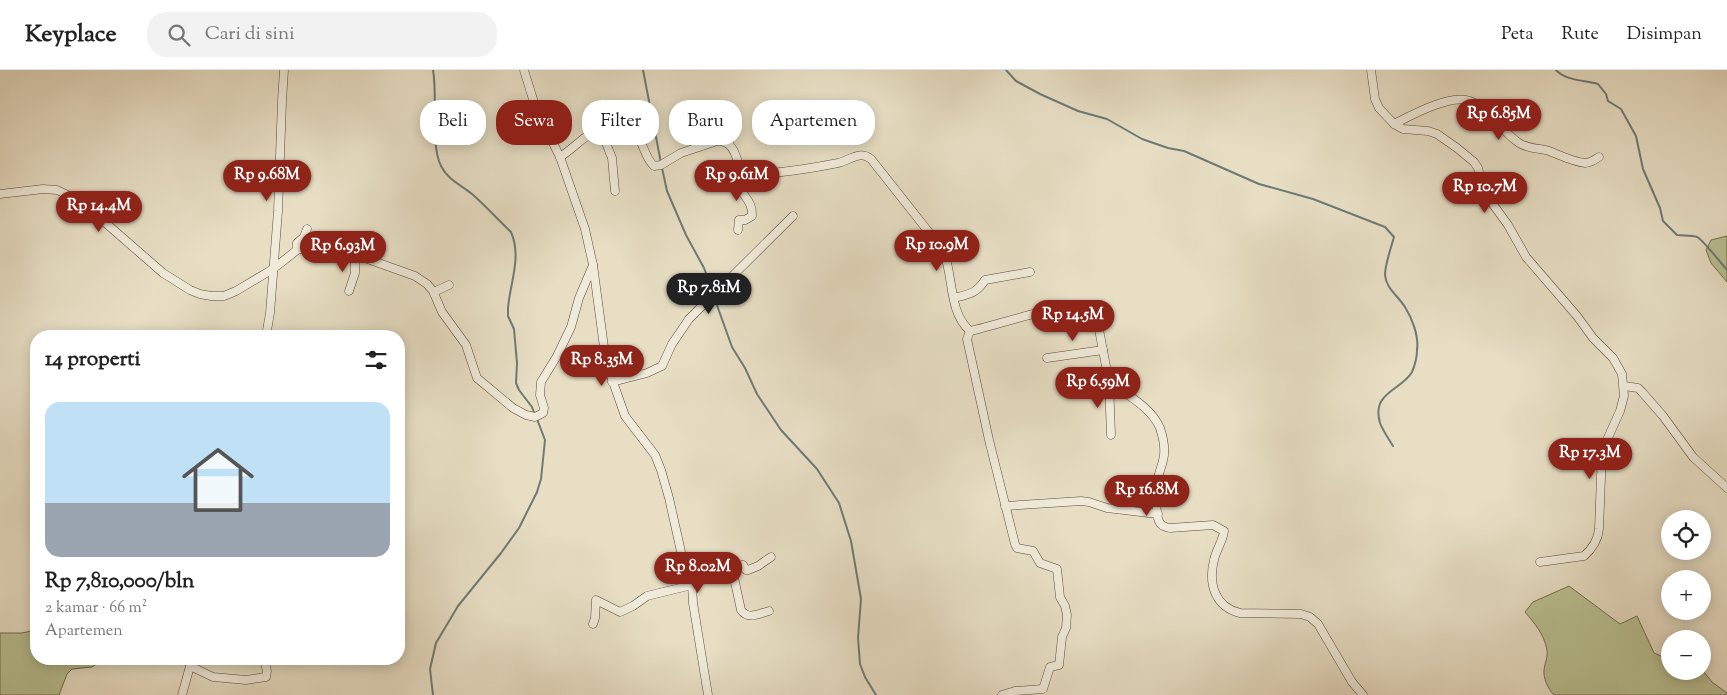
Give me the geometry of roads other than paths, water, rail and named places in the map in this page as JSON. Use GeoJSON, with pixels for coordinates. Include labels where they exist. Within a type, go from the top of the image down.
{"type":"FeatureCollection","features":[{"type":"Feature","properties":{"kind":"street"},"geometry":{"type":"LineString","coordinates":[[267,330],[278,212],[284,70]]}},
{"type":"Feature","properties":{"kind":"street"},"geometry":{"type":"LineString","coordinates":[[524,70],[536,109],[560,157],[585,229],[593,265],[606,362],[612,382],[625,416],[655,455],[661,470],[684,565],[692,584],[693,603],[708,695]]}},
{"type":"Feature","properties":{"kind":"street"},"geometry":{"type":"LineString","coordinates":[[1371,70],[1375,99],[1379,108],[1394,124],[1404,129],[1428,131],[1437,134],[1474,162],[1478,168],[1484,192],[1508,225],[1526,257],[1577,316],[1593,338],[1613,358],[1622,374],[1624,396],[1620,411],[1602,451],[1599,529],[1597,537],[1592,548],[1584,556],[1569,560],[1540,562]]}},
{"type":"Feature","properties":{"kind":"street"},"geometry":{"type":"LineString","coordinates":[[1394,124],[1434,105],[1461,100],[1469,101],[1486,112],[1512,138],[1524,146],[1548,151],[1582,162],[1592,162],[1599,157]]}},
{"type":"Feature","properties":{"kind":"street"},"geometry":{"type":"LineString","coordinates":[[560,157],[582,140]]}},
{"type":"Feature","properties":{"kind":"street"},"geometry":{"type":"LineString","coordinates":[[607,145],[612,158],[615,191]]}},
{"type":"Feature","properties":{"kind":"street"},"geometry":{"type":"LineString","coordinates":[[642,145],[648,160],[654,166],[661,165],[682,153],[706,145]]}},
{"type":"Feature","properties":{"kind":"street"},"geometry":{"type":"LineString","coordinates":[[731,145],[743,174],[740,187],[748,199],[752,216],[745,220],[739,220],[738,230]]}},
{"type":"Feature","properties":{"kind":"street"},"geometry":{"type":"LineString","coordinates":[[743,174],[797,170],[839,162],[856,155],[866,155],[943,250],[962,325],[970,332]]}},
{"type":"Feature","properties":{"kind":"street"},"geometry":{"type":"LineString","coordinates":[[0,194],[43,189],[57,190],[72,196],[163,272],[200,294],[224,296],[236,291],[272,269],[297,250],[308,247],[356,256],[415,276],[427,284],[434,293],[442,312],[466,345],[477,378],[513,408],[526,415],[535,417],[543,413],[544,408],[540,395],[542,382],[558,356],[571,327],[579,298],[593,265]]}},
{"type":"Feature","properties":{"kind":"street"},"geometry":{"type":"LineString","coordinates":[[612,382],[647,373],[662,366],[672,344],[689,319],[793,216]]}},
{"type":"Feature","properties":{"kind":"street"},"geometry":{"type":"LineString","coordinates":[[297,250],[297,244],[304,237],[307,229]]}},
{"type":"Feature","properties":{"kind":"street"},"geometry":{"type":"LineString","coordinates":[[349,291],[355,273],[356,256]]}},
{"type":"Feature","properties":{"kind":"street"},"geometry":{"type":"LineString","coordinates":[[954,298],[979,290],[985,280],[1030,272]]}},
{"type":"Feature","properties":{"kind":"street"},"geometry":{"type":"LineString","coordinates":[[434,293],[450,285]]}},
{"type":"Feature","properties":{"kind":"street"},"geometry":{"type":"LineString","coordinates":[[970,332],[1058,308],[1080,304],[1094,310],[1109,382],[1111,436]]}},
{"type":"Feature","properties":{"kind":"street"},"geometry":{"type":"LineString","coordinates":[[970,332],[967,340],[1005,506],[1017,548],[1033,551],[1040,563],[1057,569],[1060,597],[1065,606],[1067,616],[1066,628],[1062,637],[1059,665],[1050,667],[1043,690],[1015,691],[1002,695]]}},
{"type":"Feature","properties":{"kind":"street"},"geometry":{"type":"LineString","coordinates":[[1047,358],[1103,350]]}},
{"type":"Feature","properties":{"kind":"street"},"geometry":{"type":"LineString","coordinates":[[1109,382],[1149,412],[1160,428],[1164,453],[1157,482],[1160,524],[1164,527],[1213,526],[1224,530],[1218,551],[1214,557],[1211,574],[1215,592],[1223,606],[1240,613],[1301,614],[1310,618],[1318,624],[1352,682],[1363,695]]}},
{"type":"Feature","properties":{"kind":"street"},"geometry":{"type":"LineString","coordinates":[[1624,386],[1638,388],[1663,416],[1693,457],[1727,488]]}},
{"type":"Feature","properties":{"kind":"street"},"geometry":{"type":"LineString","coordinates":[[1005,506],[1081,501],[1107,508],[1158,514]]}},
{"type":"Feature","properties":{"kind":"street"},"geometry":{"type":"LineString","coordinates":[[593,624],[596,618],[596,600],[620,612],[633,606],[646,596],[692,584],[713,570],[741,565],[748,570],[758,566],[770,557]]}},
{"type":"Feature","properties":{"kind":"street"},"geometry":{"type":"LineString","coordinates":[[713,570],[730,571],[733,573],[741,610],[744,614],[752,616],[768,611]]}},
{"type":"Feature","properties":{"kind":"street"},"geometry":{"type":"LineString","coordinates":[[182,695],[190,665]]}},
{"type":"Feature","properties":{"kind":"street"},"geometry":{"type":"LineString","coordinates":[[195,665],[213,677],[246,680],[266,677],[266,665]]}},
{"type":"Feature","properties":{"kind":"waterway"},"geometry":{"type":"LineString","coordinates":[[433,70],[436,146],[441,166],[451,179],[468,191],[511,232],[514,241],[515,260],[508,316],[514,329],[517,363],[516,383],[532,407],[535,415]]}},
{"type":"Feature","properties":{"kind":"waterway"},"geometry":{"type":"LineString","coordinates":[[643,70],[661,163]]}},
{"type":"Feature","properties":{"kind":"waterway"},"geometry":{"type":"LineString","coordinates":[[1006,70],[1016,81],[1040,94],[1078,111],[1107,119],[1142,139],[1168,148],[1184,151],[1259,184],[1313,199],[1385,227],[1394,237],[1386,266],[1386,280],[1410,316],[1416,333],[1417,345],[1412,372],[1401,384],[1383,398],[1378,413],[1384,432],[1393,446]]}},
{"type":"Feature","properties":{"kind":"waterway"},"geometry":{"type":"LineString","coordinates":[[1556,70],[1570,78],[1598,84],[1606,94],[1608,101],[1621,109],[1636,136],[1643,169],[1660,208],[1663,221],[1677,235],[1699,238],[1727,270]]}},
{"type":"Feature","properties":{"kind":"waterway"},"geometry":{"type":"LineString","coordinates":[[662,168],[667,191],[686,235],[704,268],[713,292]]}},
{"type":"Feature","properties":{"kind":"waterway"},"geometry":{"type":"LineString","coordinates":[[714,297],[732,347],[745,368],[757,394],[781,430],[817,469],[839,503],[851,541],[861,599],[858,638],[860,664],[865,677],[876,695]]}},
{"type":"Feature","properties":{"kind":"waterway"},"geometry":{"type":"LineString","coordinates":[[433,695],[430,669],[436,643],[458,606],[519,528],[537,492],[541,479],[545,440],[537,419]]}}]}
